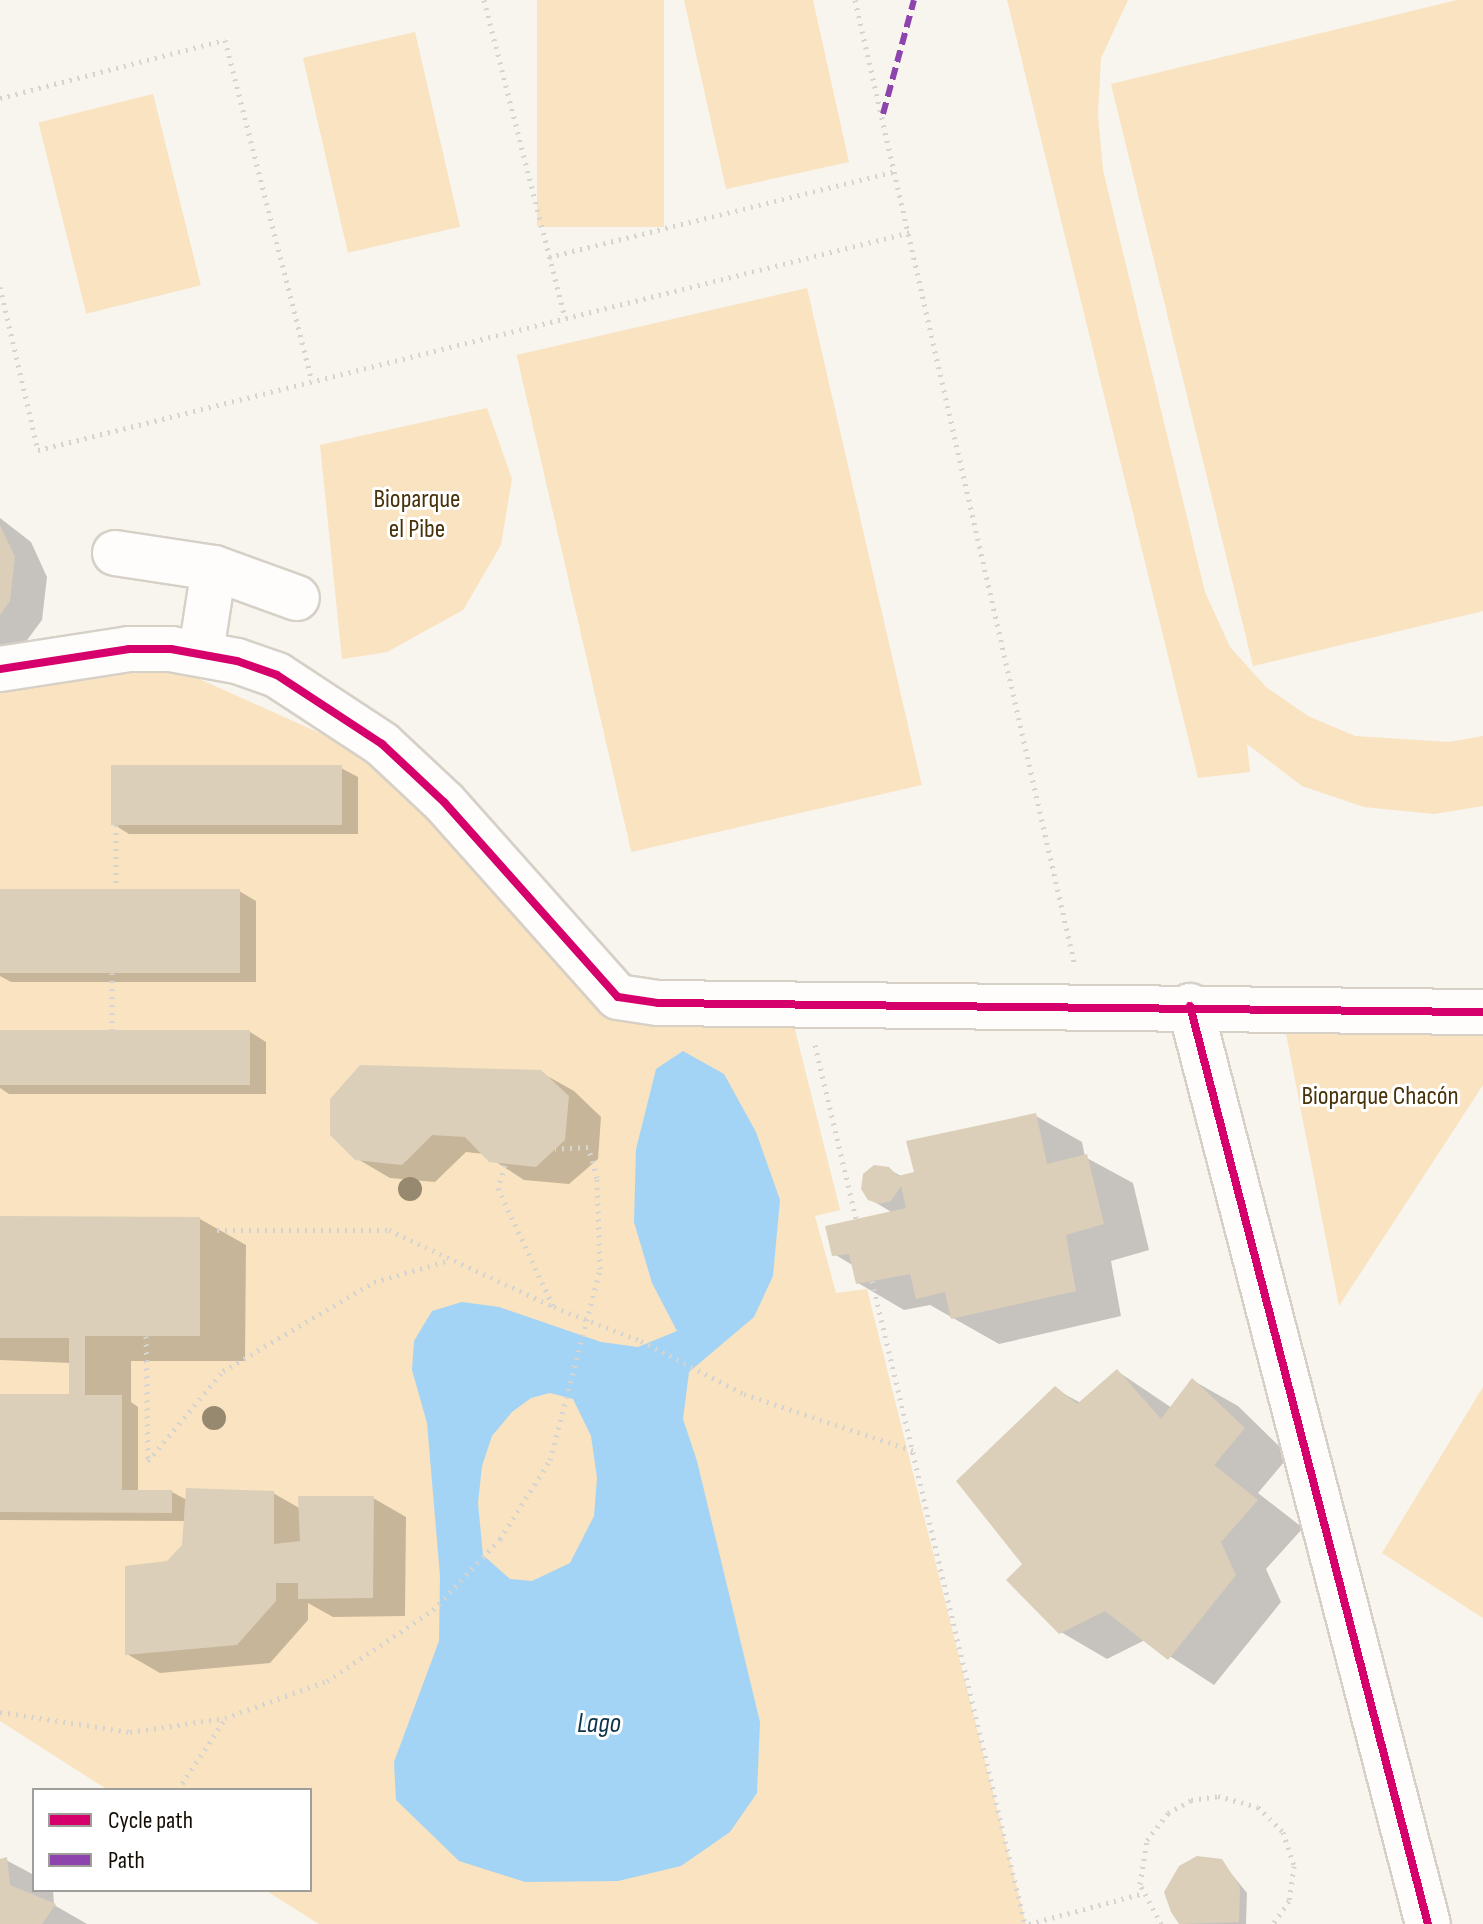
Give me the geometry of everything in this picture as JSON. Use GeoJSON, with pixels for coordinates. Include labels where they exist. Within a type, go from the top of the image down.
{"type":"FeatureCollection","features":[{"type":"Feature","properties":{"kind":"street"},"geometry":{"type":"LineString","coordinates":[[115,553],[214,568],[297,598]]}},
{"type":"Feature","properties":{"kind":"street"},"geometry":{"type":"LineString","coordinates":[[201,652],[214,568]]}},
{"type":"Feature","properties":{"kind":"street"},"geometry":{"type":"LineString","coordinates":[[0,669],[129,649],[201,652],[277,675],[382,744],[444,802],[618,997],[658,1003],[786,1001],[1483,1012]]}},
{"type":"Feature","properties":{"kind":"street"},"geometry":{"type":"LineString","coordinates":[[1190,1006],[1428,1924]]}},
{"type":"Feature","properties":{"kind":"path"},"geometry":{"type":"LineString","coordinates":[[484,0],[565,318]]}},
{"type":"Feature","properties":{"kind":"path"},"geometry":{"type":"LineString","coordinates":[[855,0],[911,232],[1084,1005]]}},
{"type":"Feature","properties":{"kind":"path"},"geometry":{"type":"LineString","coordinates":[[0,98],[225,40],[312,381]]}},
{"type":"Feature","properties":{"kind":"path"},"geometry":{"type":"LineString","coordinates":[[549,257],[896,171]]}},
{"type":"Feature","properties":{"kind":"path"},"geometry":{"type":"LineString","coordinates":[[0,287],[38,450],[911,232]]}},
{"type":"Feature","properties":{"kind":"path"},"geometry":{"type":"LineString","coordinates":[[116,825],[116,889]]}},
{"type":"Feature","properties":{"kind":"path"},"geometry":{"type":"LineString","coordinates":[[112,973],[112,1030]]}},
{"type":"Feature","properties":{"kind":"path"},"geometry":{"type":"LineString","coordinates":[[786,1001],[814,1038],[856,1219]]}},
{"type":"Feature","properties":{"kind":"path"},"geometry":{"type":"LineString","coordinates":[[0,1712],[130,1732],[225,1718],[327,1681],[433,1610],[500,1539],[550,1460],[584,1332],[600,1269],[597,1178],[588,1147],[555,1149]]}},
{"type":"Feature","properties":{"kind":"path"},"geometry":{"type":"LineString","coordinates":[[505,1165],[498,1188],[554,1307]]}},
{"type":"Feature","properties":{"kind":"path"},"geometry":{"type":"LineString","coordinates":[[217,1230],[389,1230],[554,1307],[641,1341],[744,1394],[914,1451]]}},
{"type":"Feature","properties":{"kind":"path"},"geometry":{"type":"LineString","coordinates":[[146,1336],[148,1461],[223,1371],[374,1282],[451,1259]]}},
{"type":"Feature","properties":{"kind":"path"},"geometry":{"type":"LineString","coordinates":[[872,1281],[1027,1924],[1144,1893]]}},
{"type":"Feature","properties":{"kind":"path"},"geometry":{"type":"LineString","coordinates":[[179,1788],[225,1718]]}},
{"type":"Feature","properties":{"kind":"path"},"geometry":{"type":"LineString","coordinates":[[1161,1924],[1144,1893],[1140,1866],[1147,1840],[1168,1813],[1191,1800],[1234,1797],[1258,1807],[1283,1832],[1294,1866],[1289,1901],[1273,1924]]}},
{"type":"Feature","properties":{"kind":"green space"},"geometry":{"type":"Polygon","coordinates":[[[537,0],[664,0],[664,227],[537,227],[537,0]]]}},
{"type":"Feature","properties":{"kind":"green space"},"geometry":{"type":"Polygon","coordinates":[[[684,0],[813,0],[849,162],[726,189],[684,0]]]}},
{"type":"Feature","properties":{"kind":"green space"},"geometry":{"type":"Polygon","coordinates":[[[1007,0],[1128,0],[1101,58],[1098,115],[1103,170],[1205,592],[1230,647],[1266,687],[1308,716],[1355,736],[1449,742],[1483,736],[1483,806],[1434,814],[1364,807],[1302,786],[1247,744],[1250,772],[1198,778],[1007,0]]]}},
{"type":"Feature","properties":{"kind":"green space"},"geometry":{"type":"Polygon","coordinates":[[[1457,0],[1483,0],[1483,611],[1253,666],[1111,84],[1457,0]]]}},
{"type":"Feature","properties":{"kind":"green space"},"geometry":{"type":"Polygon","coordinates":[[[415,32],[460,227],[348,253],[303,58],[415,32]]]}},
{"type":"Feature","properties":{"kind":"green space"},"geometry":{"type":"Polygon","coordinates":[[[153,94],[201,285],[86,314],[39,123],[153,94]]]}},
{"type":"Feature","properties":{"kind":"green space"},"geometry":{"type":"Polygon","coordinates":[[[807,288],[922,785],[631,852],[517,355],[807,288]]]}},
{"type":"Feature","properties":{"kind":"green space","name":"Bioparque el Pibe"},"geometry":{"type":"Polygon","coordinates":[[[487,408],[512,479],[501,545],[463,610],[387,652],[342,659],[320,445],[487,408]]]}},
{"type":"Feature","properties":{"kind":"green space"},"geometry":{"type":"Polygon","coordinates":[[[144,654],[373,757],[603,1001],[794,1026],[840,1210],[815,1216],[836,1293],[867,1289],[1026,1924],[319,1924],[268,1892],[312,1892],[312,1788],[105,1788],[0,1721],[0,686],[144,654]]]}},
{"type":"Feature","properties":{"kind":"green space","name":"Bioparque Chacón"},"geometry":{"type":"Polygon","coordinates":[[[1282,1013],[1483,1017],[1483,1085],[1339,1306],[1282,1013]]]}},
{"type":"Feature","properties":{"kind":"green space"},"geometry":{"type":"Polygon","coordinates":[[[1483,1387],[1483,1618],[1382,1553],[1483,1387]]]}},
{"type":"Feature","properties":{"kind":"water","name":"Lago"},"geometry":{"type":"Polygon","coordinates":[[[683,1051],[724,1074],[756,1132],[780,1200],[773,1276],[754,1317],[689,1372],[683,1419],[697,1461],[760,1722],[757,1793],[730,1832],[681,1866],[618,1881],[525,1882],[459,1861],[396,1800],[394,1762],[439,1641],[440,1576],[427,1423],[412,1370],[414,1341],[432,1311],[462,1302],[499,1307],[601,1342],[638,1347],[677,1331],[652,1283],[634,1222],[636,1149],[656,1069],[683,1051]],[[550,1393],[531,1398],[512,1412],[492,1436],[482,1466],[478,1503],[483,1555],[510,1579],[532,1581],[570,1563],[594,1516],[597,1478],[591,1436],[573,1399],[550,1393]]]}},
{"type":"Feature","properties":{"kind":"building"},"geometry":{"type":"Polygon","coordinates":[[[0,525],[15,557],[10,601],[0,615],[0,525]]]}},
{"type":"Feature","properties":{"kind":"building"},"geometry":{"type":"Polygon","coordinates":[[[111,765],[342,765],[342,825],[111,825],[111,765]]]}},
{"type":"Feature","properties":{"kind":"building"},"geometry":{"type":"Polygon","coordinates":[[[0,889],[240,889],[240,973],[0,973],[0,889]]]}},
{"type":"Feature","properties":{"kind":"building"},"geometry":{"type":"Polygon","coordinates":[[[0,1030],[250,1030],[250,1085],[0,1085],[0,1030]]]}},
{"type":"Feature","properties":{"kind":"building"},"geometry":{"type":"Polygon","coordinates":[[[360,1065],[541,1070],[569,1096],[565,1140],[536,1167],[489,1162],[465,1137],[432,1135],[402,1165],[355,1160],[330,1135],[330,1099],[360,1065]]]}},
{"type":"Feature","properties":{"kind":"building"},"geometry":{"type":"Polygon","coordinates":[[[1036,1113],[1047,1164],[1087,1154],[1104,1224],[1066,1235],[1076,1291],[951,1319],[945,1292],[916,1299],[910,1274],[856,1284],[849,1254],[832,1256],[825,1226],[906,1208],[901,1186],[891,1201],[879,1204],[868,1200],[861,1189],[863,1174],[874,1165],[889,1167],[898,1176],[914,1172],[906,1141],[1036,1113]]]}},
{"type":"Feature","properties":{"kind":"building"},"geometry":{"type":"Polygon","coordinates":[[[0,1216],[200,1217],[200,1336],[85,1336],[85,1395],[122,1395],[122,1490],[172,1490],[172,1513],[0,1512],[0,1394],[69,1394],[69,1338],[0,1338],[0,1216]]]}},
{"type":"Feature","properties":{"kind":"building"},"geometry":{"type":"Polygon","coordinates":[[[1117,1369],[1161,1419],[1192,1378],[1245,1428],[1214,1465],[1258,1500],[1221,1542],[1236,1575],[1168,1660],[1105,1611],[1059,1634],[1006,1580],[1022,1564],[956,1481],[1055,1386],[1077,1404],[1117,1369]]]}},
{"type":"Feature","properties":{"kind":"building"},"geometry":{"type":"Polygon","coordinates":[[[186,1488],[274,1491],[274,1544],[300,1541],[298,1496],[374,1496],[373,1598],[298,1599],[298,1583],[276,1583],[276,1601],[237,1645],[125,1655],[125,1566],[167,1561],[182,1545],[186,1488]]]}},
{"type":"Feature","properties":{"kind":"building"},"geometry":{"type":"Polygon","coordinates":[[[1197,1856],[1222,1859],[1240,1887],[1239,1922],[1179,1924],[1171,1912],[1164,1892],[1179,1866],[1197,1856]]]}},
{"type":"Feature","properties":{"kind":"building"},"geometry":{"type":"Polygon","coordinates":[[[7,1857],[10,1885],[56,1904],[42,1924],[0,1924],[0,1859],[7,1857]]]}},
{"type":"Feature","properties":{"kind":"marked path"},"geometry":{"type":"LineString","coordinates":[[883,114],[914,0]]}},
{"type":"Feature","properties":{"kind":"cycle path"},"geometry":{"type":"LineString","coordinates":[[0,669],[129,649],[171,649],[237,661],[277,675],[382,744],[444,802],[618,997],[658,1003],[1483,1012]]}},
{"type":"Feature","properties":{"kind":"cycle path"},"geometry":{"type":"LineString","coordinates":[[1190,1006],[1428,1924]]}}]}
